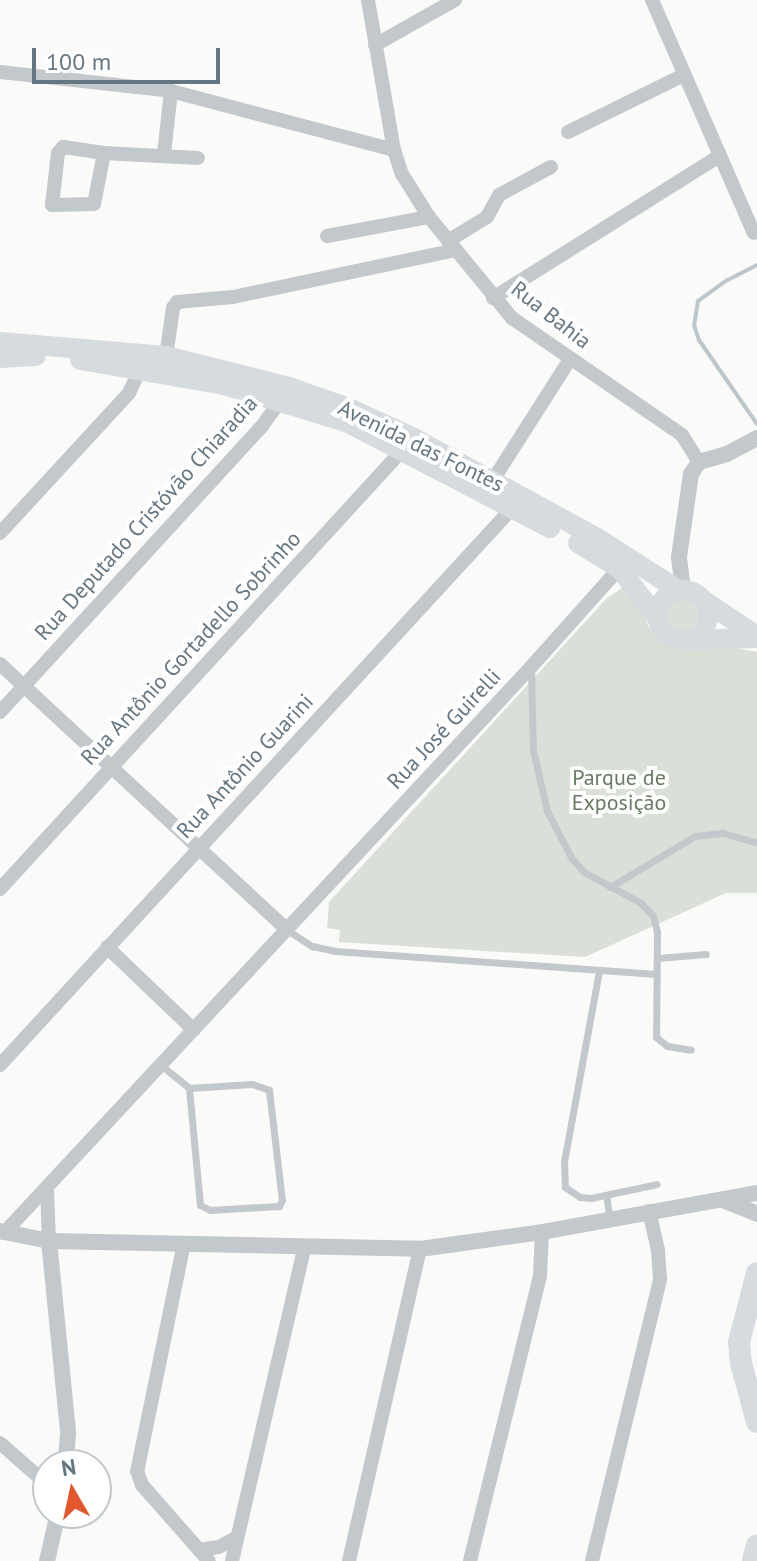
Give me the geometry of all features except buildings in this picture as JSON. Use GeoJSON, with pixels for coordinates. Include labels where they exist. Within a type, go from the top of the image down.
{"type":"FeatureCollection","features":[{"type":"Feature","properties":{"kind":"main road","name":"Avenida das Fontes"},"geometry":{"type":"LineString","coordinates":[[0,342],[165,364],[285,393],[493,480],[518,502]]}},
{"type":"Feature","properties":{"kind":"main road","name":"Avenida das Fontes"},"geometry":{"type":"LineString","coordinates":[[0,358],[144,361]]}},
{"type":"Feature","properties":{"kind":"main road","name":"Avenida das Fontes"},"geometry":{"type":"LineString","coordinates":[[409,444],[624,562],[703,600],[757,637]]}},
{"type":"Feature","properties":{"kind":"main road","name":"Avenida das Fontes"},"geometry":{"type":"LineString","coordinates":[[624,562],[670,637],[685,640],[757,637]]}},
{"type":"Feature","properties":{"kind":"main road"},"geometry":{"type":"LineString","coordinates":[[658,619],[664,598],[680,590]]}},
{"type":"Feature","properties":{"kind":"main road"},"geometry":{"type":"LineString","coordinates":[[685,640],[699,635],[707,622],[703,600]]}},
{"type":"Feature","properties":{"kind":"main road"},"geometry":{"type":"LineString","coordinates":[[757,1273],[739,1342],[741,1363],[757,1422]]}},
{"type":"Feature","properties":{"kind":"main road"},"geometry":{"type":"LineString","coordinates":[[739,1342],[757,1362]]}},
{"type":"Feature","properties":{"kind":"main road"},"geometry":{"type":"LineString","coordinates":[[753,1561],[757,1545]]}},
{"type":"Feature","properties":{"kind":"street","name":"Rua Bahia"},"geometry":{"type":"LineString","coordinates":[[368,0],[394,150],[402,174],[429,217],[493,298],[529,331],[682,435],[699,462]]}},
{"type":"Feature","properties":{"kind":"street"},"geometry":{"type":"LineString","coordinates":[[375,45],[455,0]]}},
{"type":"Feature","properties":{"kind":"street"},"geometry":{"type":"LineString","coordinates":[[652,0],[754,233]]}},
{"type":"Feature","properties":{"kind":"street"},"geometry":{"type":"LineString","coordinates":[[0,72],[171,91],[394,150]]}},
{"type":"Feature","properties":{"kind":"street"},"geometry":{"type":"LineString","coordinates":[[568,132],[684,75]]}},
{"type":"Feature","properties":{"kind":"street"},"geometry":{"type":"LineString","coordinates":[[164,154],[171,91]]}},
{"type":"Feature","properties":{"kind":"street"},"geometry":{"type":"LineString","coordinates":[[104,153],[94,204],[52,205],[60,149],[68,147],[104,153],[198,158]]}},
{"type":"Feature","properties":{"kind":"street"},"geometry":{"type":"LineString","coordinates":[[493,298],[719,156]]}},
{"type":"Feature","properties":{"kind":"street"},"geometry":{"type":"LineString","coordinates":[[165,364],[173,308],[177,302],[233,297],[452,245],[487,217],[499,195],[551,167]]}},
{"type":"Feature","properties":{"kind":"street"},"geometry":{"type":"LineString","coordinates":[[327,236],[429,217]]}},
{"type":"Feature","properties":{"kind":"street"},"geometry":{"type":"LineString","coordinates":[[493,480],[570,359]]}},
{"type":"Feature","properties":{"kind":"street"},"geometry":{"type":"LineString","coordinates":[[0,533],[129,393],[144,361]]}},
{"type":"Feature","properties":{"kind":"street","name":"Rua Deputado Cristóvão Chiaradia"},"geometry":{"type":"LineString","coordinates":[[0,712],[262,426],[285,393]]}},
{"type":"Feature","properties":{"kind":"street"},"geometry":{"type":"LineString","coordinates":[[680,590],[679,557],[686,492],[699,462],[757,438]]}},
{"type":"Feature","properties":{"kind":"street","name":"Rua Antônio Gortadello Sobrinho"},"geometry":{"type":"LineString","coordinates":[[0,889],[409,444]]}},
{"type":"Feature","properties":{"kind":"street","name":"Rua Antônio Guarini"},"geometry":{"type":"LineString","coordinates":[[0,1065],[518,502]]}},
{"type":"Feature","properties":{"kind":"street","name":"Rua José Guirelli"},"geometry":{"type":"LineString","coordinates":[[2,1232],[47,1189],[162,1066],[624,562]]}},
{"type":"Feature","properties":{"kind":"street"},"geometry":{"type":"LineString","coordinates":[[0,664],[287,930]]}},
{"type":"Feature","properties":{"kind":"street"},"geometry":{"type":"LineString","coordinates":[[107,947],[194,1030]]}},
{"type":"Feature","properties":{"kind":"street"},"geometry":{"type":"LineString","coordinates":[[47,1189],[67,1449]]}},
{"type":"Feature","properties":{"kind":"street"},"geometry":{"type":"LineString","coordinates":[[2,1232],[49,1241],[420,1249],[542,1232],[757,1193]]}},
{"type":"Feature","properties":{"kind":"street"},"geometry":{"type":"LineString","coordinates":[[721,1199],[757,1214]]}},
{"type":"Feature","properties":{"kind":"street"},"geometry":{"type":"LineString","coordinates":[[592,1561],[660,1279],[658,1250],[649,1211]]}},
{"type":"Feature","properties":{"kind":"street"},"geometry":{"type":"LineString","coordinates":[[470,1561],[540,1276],[542,1232]]}},
{"type":"Feature","properties":{"kind":"street"},"geometry":{"type":"LineString","coordinates":[[184,1243],[137,1466],[138,1478],[204,1556],[237,1537]]}},
{"type":"Feature","properties":{"kind":"street"},"geometry":{"type":"LineString","coordinates":[[232,1561],[304,1248]]}},
{"type":"Feature","properties":{"kind":"street"},"geometry":{"type":"LineString","coordinates":[[349,1561],[420,1249]]}},
{"type":"Feature","properties":{"kind":"street"},"geometry":{"type":"LineString","coordinates":[[0,1443],[32,1471]]}},
{"type":"Feature","properties":{"kind":"street"},"geometry":{"type":"LineString","coordinates":[[47,1561],[54,1529]]}},
{"type":"Feature","properties":{"kind":"lane"},"geometry":{"type":"LineString","coordinates":[[531,667],[533,750],[547,811],[572,859],[584,872],[641,903],[653,916],[657,932],[656,1037],[667,1046],[691,1050]]}},
{"type":"Feature","properties":{"kind":"lane"},"geometry":{"type":"LineString","coordinates":[[610,887],[695,836],[723,833],[757,843]]}},
{"type":"Feature","properties":{"kind":"lane"},"geometry":{"type":"LineString","coordinates":[[287,930],[322,949],[656,974]]}},
{"type":"Feature","properties":{"kind":"lane"},"geometry":{"type":"LineString","coordinates":[[657,958],[706,954]]}},
{"type":"Feature","properties":{"kind":"lane"},"geometry":{"type":"LineString","coordinates":[[599,971],[563,1178],[565,1187],[580,1197],[657,1184]]}},
{"type":"Feature","properties":{"kind":"lane"},"geometry":{"type":"LineString","coordinates":[[162,1066],[189,1088],[252,1084],[269,1090],[282,1200],[279,1206],[210,1210],[200,1205],[189,1088]]}},
{"type":"Feature","properties":{"kind":"lane"},"geometry":{"type":"LineString","coordinates":[[606,1195],[610,1219]]}},
{"type":"Feature","properties":{"kind":"green space","name":"Parque de Exposição"},"geometry":{"type":"Polygon","coordinates":[[[622,588],[635,598],[649,627],[670,646],[685,650],[735,648],[757,652],[757,893],[726,893],[585,957],[339,942],[340,930],[327,928],[329,902],[607,598],[622,588]]]}},
{"type":"Feature","properties":{"kind":"green space"},"geometry":{"type":"Polygon","coordinates":[[[682,599],[693,604],[698,615],[693,626],[682,631],[671,626],[666,615],[671,604],[682,599]]]}},
{"type":"Feature","properties":{"kind":"waterway"},"geometry":{"type":"LineString","coordinates":[[757,265],[727,280],[698,301],[694,325],[699,340],[757,424]]}}]}
